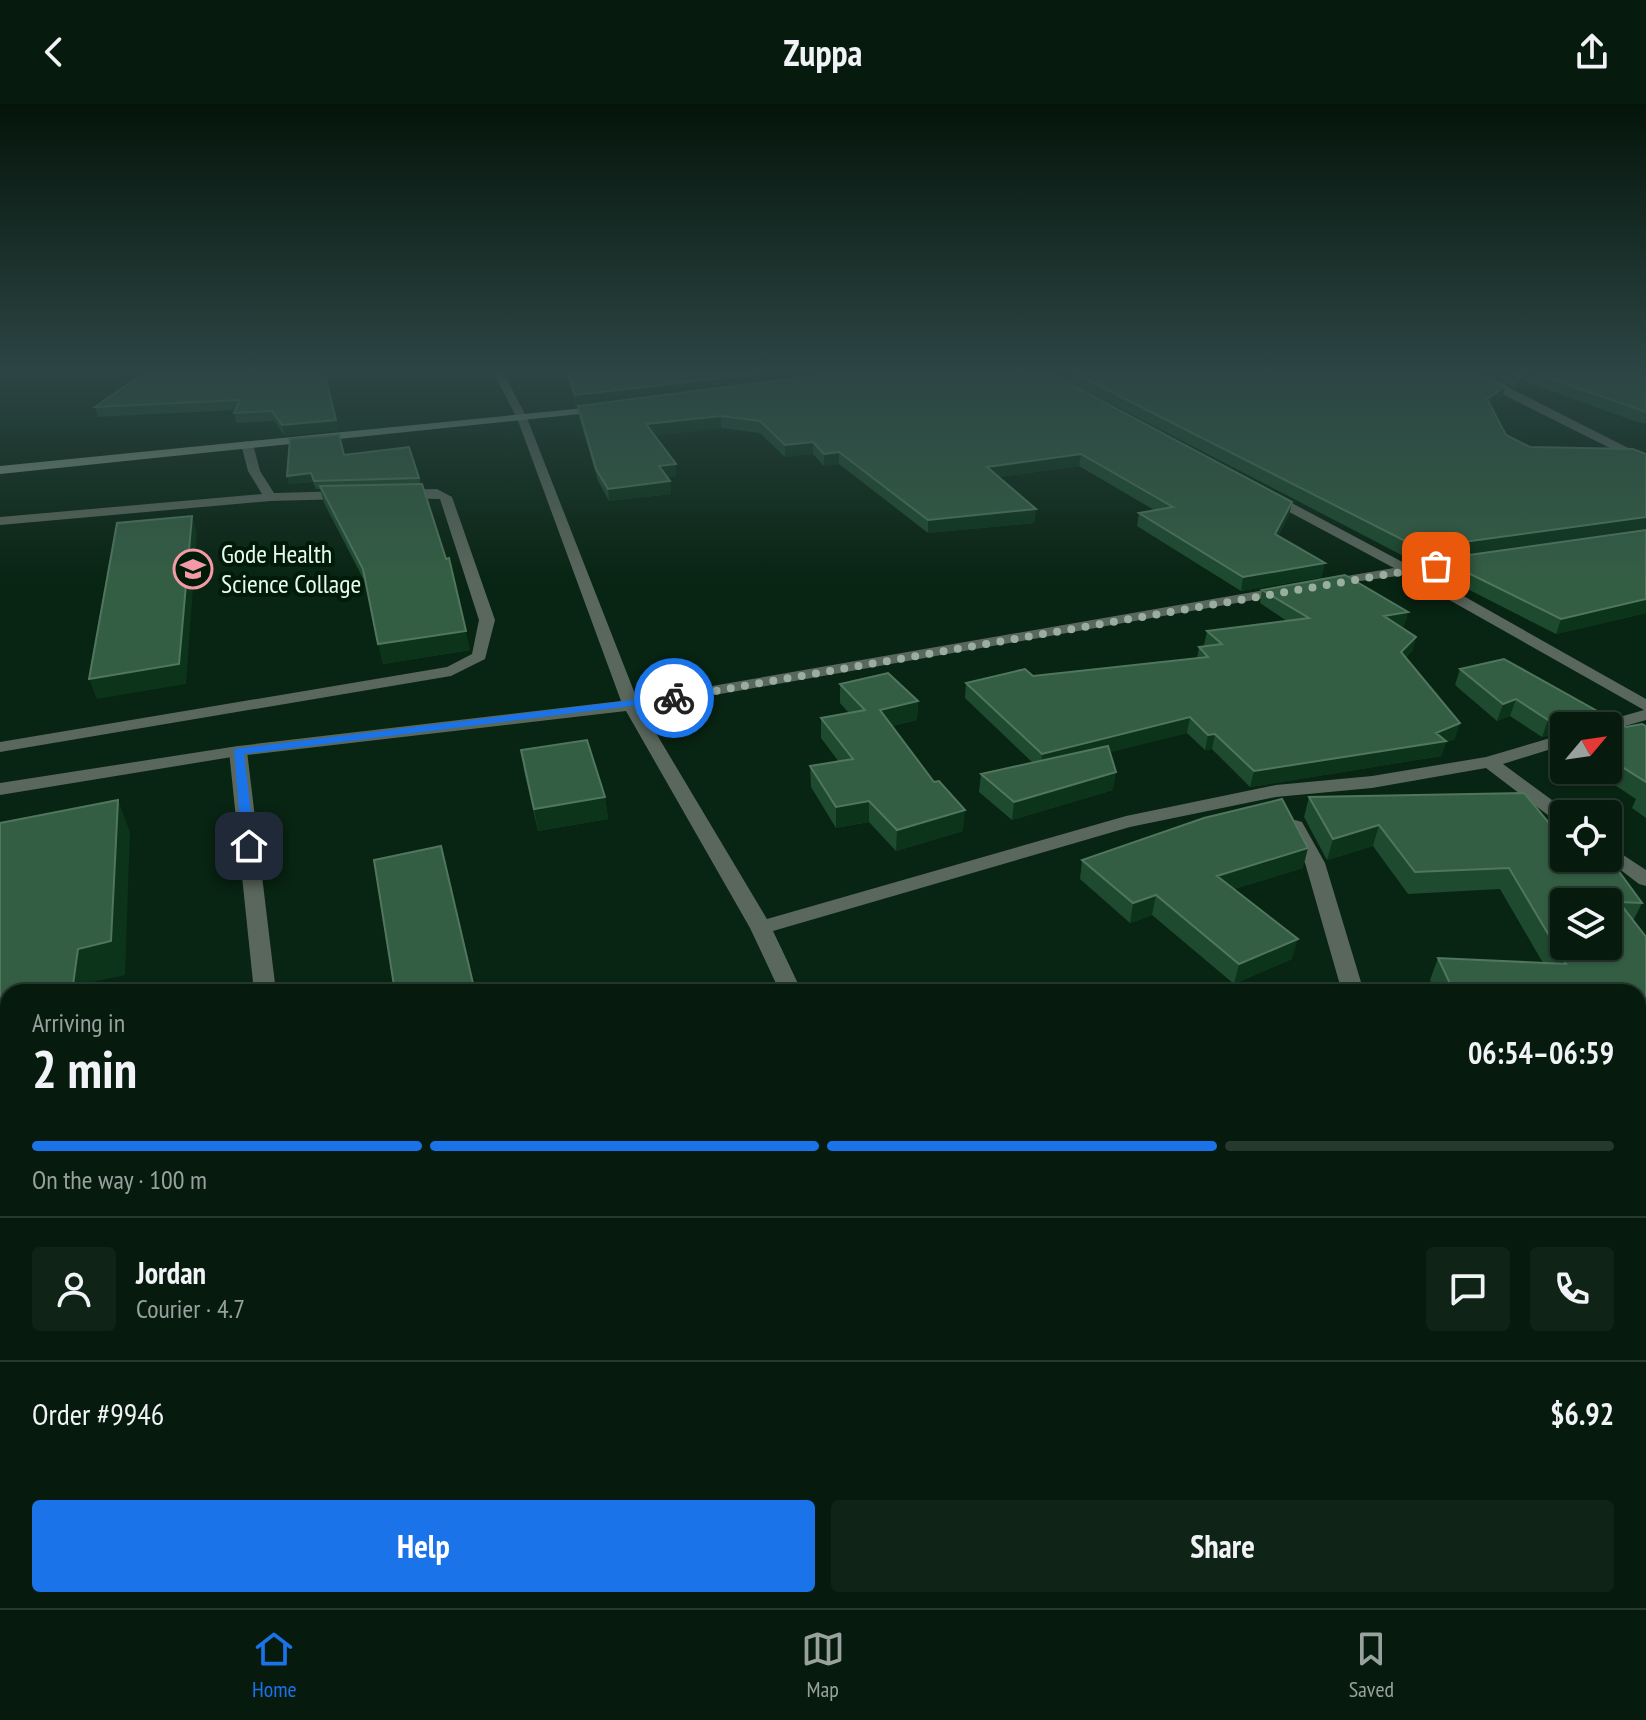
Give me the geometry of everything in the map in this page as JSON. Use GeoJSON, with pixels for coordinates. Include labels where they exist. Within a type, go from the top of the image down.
{"type":"FeatureCollection","features":[{"type":"Feature","properties":{"kind":"street"},"geometry":{"type":"LineString","coordinates":[[0,470],[287,440]]}},
{"type":"Feature","properties":{"kind":"street"},"geometry":{"type":"LineString","coordinates":[[530,440],[631,705],[761,928],[787,984]]}},
{"type":"Feature","properties":{"kind":"street"},"geometry":{"type":"LineString","coordinates":[[1603,440],[1646,462]]}},
{"type":"Feature","properties":{"kind":"street"},"geometry":{"type":"LineString","coordinates":[[247,444],[254,471],[270,497]]}},
{"type":"Feature","properties":{"kind":"street"},"geometry":{"type":"LineString","coordinates":[[1254,488],[1407,570],[1646,706]]}},
{"type":"Feature","properties":{"kind":"street"},"geometry":{"type":"LineString","coordinates":[[0,521],[270,497],[437,493],[446,497],[487,620],[479,656],[451,671],[0,747]]}},
{"type":"Feature","properties":{"kind":"street"},"geometry":{"type":"LineString","coordinates":[[0,789],[238,751],[631,705],[1483,559]]}},
{"type":"Feature","properties":{"kind":"street"},"geometry":{"type":"LineString","coordinates":[[1622,722],[1646,715]]}},
{"type":"Feature","properties":{"kind":"street"},"geometry":{"type":"LineString","coordinates":[[761,928],[1126,822],[1276,791],[1372,782],[1489,762],[1550,743]]}},
{"type":"Feature","properties":{"kind":"street"},"geometry":{"type":"LineString","coordinates":[[238,751],[264,984]]}},
{"type":"Feature","properties":{"kind":"street"},"geometry":{"type":"LineString","coordinates":[[1489,762],[1550,808]]}},
{"type":"Feature","properties":{"kind":"street"},"geometry":{"type":"LineString","coordinates":[[1276,791],[1315,863],[1351,984]]}},
{"type":"Feature","properties":{"kind":"street"},"geometry":{"type":"LineString","coordinates":[[1622,862],[1646,880]]}},
{"type":"Feature","properties":{"kind":"building"},"geometry":{"type":"Polygon","coordinates":[[[290,440],[340,440],[344,455],[409,447],[419,478],[314,481],[311,473],[287,476],[290,440]]]}},
{"type":"Feature","properties":{"kind":"building"},"geometry":{"type":"Polygon","coordinates":[[[588,440],[658,440],[676,464],[659,466],[670,481],[608,489],[596,469],[588,440]]]}},
{"type":"Feature","properties":{"kind":"building"},"geometry":{"type":"Polygon","coordinates":[[[780,440],[1176,440],[1292,502],[1275,534],[1325,563],[1243,577],[1139,513],[1173,507],[1081,454],[987,467],[1036,509],[928,520],[839,452],[824,454],[813,442],[785,445],[780,440]]]}},
{"type":"Feature","properties":{"kind":"building"},"geometry":{"type":"Polygon","coordinates":[[[1206,440],[1516,440],[1530,447],[1633,449],[1646,454],[1646,517],[1419,548],[1206,440]]]}},
{"type":"Feature","properties":{"kind":"building"},"geometry":{"type":"Polygon","coordinates":[[[422,484],[446,559],[449,558],[466,631],[378,644],[363,569],[320,486],[422,484]]]}},
{"type":"Feature","properties":{"kind":"building"},"geometry":{"type":"Polygon","coordinates":[[[192,516],[179,664],[89,679],[117,523],[192,516]]]}},
{"type":"Feature","properties":{"kind":"building"},"geometry":{"type":"Polygon","coordinates":[[[1646,530],[1646,599],[1561,619],[1440,559],[1646,530]]]}},
{"type":"Feature","properties":{"kind":"building"},"geometry":{"type":"Polygon","coordinates":[[[1345,575],[1408,612],[1384,616],[1416,637],[1401,652],[1460,723],[1436,733],[1446,741],[1254,771],[1215,734],[1208,735],[1190,717],[1042,754],[966,683],[1025,669],[1033,676],[1208,657],[1199,647],[1222,644],[1207,631],[1309,618],[1262,590],[1345,575]]]}},
{"type":"Feature","properties":{"kind":"building"},"geometry":{"type":"Polygon","coordinates":[[[1504,659],[1599,712],[1550,712],[1548,720],[1516,699],[1503,704],[1460,669],[1504,659]]]}},
{"type":"Feature","properties":{"kind":"building"},"geometry":{"type":"Polygon","coordinates":[[[888,673],[918,701],[880,710],[934,782],[939,781],[965,810],[897,830],[869,801],[836,807],[810,766],[853,759],[821,718],[865,710],[840,684],[888,673]]]}},
{"type":"Feature","properties":{"kind":"building"},"geometry":{"type":"Polygon","coordinates":[[[1622,725],[1646,726],[1646,782],[1622,767],[1622,725]]]}},
{"type":"Feature","properties":{"kind":"building"},"geometry":{"type":"Polygon","coordinates":[[[587,740],[605,797],[534,809],[521,750],[587,740]]]}},
{"type":"Feature","properties":{"kind":"building"},"geometry":{"type":"Polygon","coordinates":[[[1108,746],[1116,772],[1014,802],[981,774],[1108,746]]]}},
{"type":"Feature","properties":{"kind":"building"},"geometry":{"type":"Polygon","coordinates":[[[1524,793],[1550,824],[1550,872],[1619,872],[1642,903],[1622,902],[1622,888],[1550,888],[1550,937],[1509,868],[1415,872],[1379,825],[1333,839],[1309,797],[1524,793]]]}},
{"type":"Feature","properties":{"kind":"building"},"geometry":{"type":"Polygon","coordinates":[[[1282,799],[1308,848],[1217,876],[1298,939],[1239,964],[1156,895],[1133,903],[1082,860],[1204,818],[1282,799]]]}},
{"type":"Feature","properties":{"kind":"building"},"geometry":{"type":"Polygon","coordinates":[[[118,800],[111,941],[78,949],[73,984],[0,984],[0,823],[118,800]]]}},
{"type":"Feature","properties":{"kind":"building"},"geometry":{"type":"Polygon","coordinates":[[[441,846],[473,984],[394,984],[374,860],[441,846]]]}},
{"type":"Feature","properties":{"kind":"building"},"geometry":{"type":"Polygon","coordinates":[[[1622,906],[1646,937],[1646,984],[1450,984],[1438,958],[1566,964],[1564,960],[1622,960],[1622,906]]]}},
{"type":"Feature","properties":{"kind":"way so far"},"geometry":{"type":"LineString","coordinates":[[674,698],[1436,566]]}},
{"type":"Feature","properties":{"kind":"place","name":"Gode Health Science Collage"},"geometry":{"type":"Point","coordinates":[193,569]}},
{"type":"Feature","properties":{"kind":"route"},"geometry":{"type":"LineString","coordinates":[[249,846],[238,751],[674,698]]}}]}
